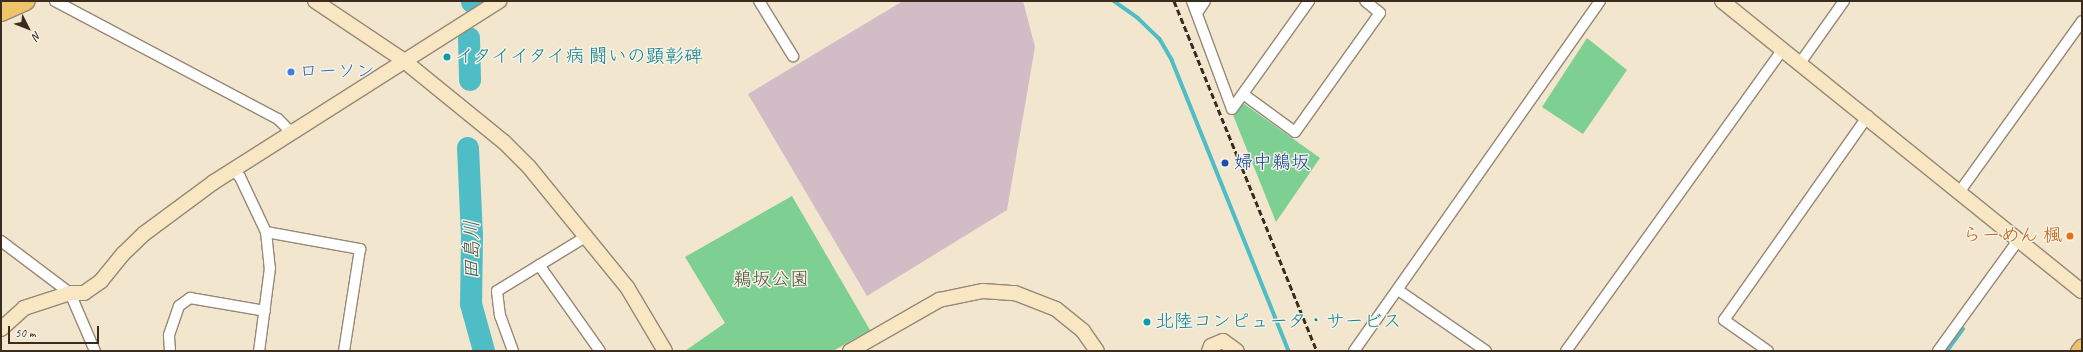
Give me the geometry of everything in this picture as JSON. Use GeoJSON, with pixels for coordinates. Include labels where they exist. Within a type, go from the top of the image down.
{"type":"FeatureCollection","features":[{"type":"Feature","properties":{"kind":"main road"},"geometry":{"type":"LineString","coordinates":[[2078,351],[2082,346]]}},
{"type":"Feature","properties":{"kind":"street"},"geometry":{"type":"LineString","coordinates":[[55,1],[278,119],[291,132]]}},
{"type":"Feature","properties":{"kind":"street"},"geometry":{"type":"LineString","coordinates":[[315,1],[403,60],[504,142],[529,167],[587,236],[627,287],[665,351]]}},
{"type":"Feature","properties":{"kind":"street"},"geometry":{"type":"LineString","coordinates":[[1,329],[24,308],[70,293],[84,293],[101,280],[123,254],[145,233],[233,170],[403,60],[499,1]]}},
{"type":"Feature","properties":{"kind":"street"},"geometry":{"type":"LineString","coordinates":[[759,1],[793,56]]}},
{"type":"Feature","properties":{"kind":"street"},"geometry":{"type":"LineString","coordinates":[[1192,1],[1232,109],[1309,1]]}},
{"type":"Feature","properties":{"kind":"street"},"geometry":{"type":"LineString","coordinates":[[1197,13],[1205,1]]}},
{"type":"Feature","properties":{"kind":"street"},"geometry":{"type":"LineString","coordinates":[[1243,94],[1295,132],[1380,13],[1365,1]]}},
{"type":"Feature","properties":{"kind":"street"},"geometry":{"type":"LineString","coordinates":[[1354,351],[1600,1]]}},
{"type":"Feature","properties":{"kind":"street"},"geometry":{"type":"LineString","coordinates":[[1722,1],[1868,116],[2082,291]]}},
{"type":"Feature","properties":{"kind":"street"},"geometry":{"type":"LineString","coordinates":[[1800,63],[1844,1]]}},
{"type":"Feature","properties":{"kind":"street"},"geometry":{"type":"LineString","coordinates":[[1960,191],[2082,21]]}},
{"type":"Feature","properties":{"kind":"street"},"geometry":{"type":"LineString","coordinates":[[1566,351],[1783,49]]}},
{"type":"Feature","properties":{"kind":"street"},"geometry":{"type":"LineString","coordinates":[[1768,351],[1724,320],[1868,116]]}},
{"type":"Feature","properties":{"kind":"street"},"geometry":{"type":"LineString","coordinates":[[233,170],[240,177],[266,232],[270,268],[259,351]]}},
{"type":"Feature","properties":{"kind":"street"},"geometry":{"type":"LineString","coordinates":[[266,232],[360,249],[344,351]]}},
{"type":"Feature","properties":{"kind":"street"},"geometry":{"type":"LineString","coordinates":[[513,351],[500,316],[497,291],[587,236]]}},
{"type":"Feature","properties":{"kind":"street"},"geometry":{"type":"LineString","coordinates":[[1938,351],[2019,239]]}},
{"type":"Feature","properties":{"kind":"street"},"geometry":{"type":"LineString","coordinates":[[1,241],[70,293],[95,351]]}},
{"type":"Feature","properties":{"kind":"street"},"geometry":{"type":"LineString","coordinates":[[539,265],[600,351]]}},
{"type":"Feature","properties":{"kind":"street"},"geometry":{"type":"LineString","coordinates":[[1398,290],[1486,351]]}},
{"type":"Feature","properties":{"kind":"street"},"geometry":{"type":"LineString","coordinates":[[850,351],[939,300],[983,291],[1015,293],[1056,309],[1083,331],[1097,351]]}},
{"type":"Feature","properties":{"kind":"street"},"geometry":{"type":"LineString","coordinates":[[170,351],[169,335],[179,306],[190,298],[265,311]]}},
{"type":"Feature","properties":{"kind":"street"},"geometry":{"type":"LineString","coordinates":[[1209,351],[1211,346],[1224,341],[1237,351]]}},
{"type":"Feature","properties":{"kind":"shaded area"},"geometry":{"type":"Polygon","coordinates":[[[903,1],[1023,1],[1035,47],[1007,210],[867,296],[748,94],[903,1]]]}},
{"type":"Feature","properties":{"kind":"green space"},"geometry":{"type":"Polygon","coordinates":[[[1587,38],[1627,70],[1583,134],[1542,107],[1587,38]]]}},
{"type":"Feature","properties":{"kind":"green space"},"geometry":{"type":"Polygon","coordinates":[[[1243,103],[1320,158],[1276,222],[1233,115],[1243,103]]]}},
{"type":"Feature","properties":{"kind":"green space","name":"鵜坂公園"},"geometry":{"type":"Polygon","coordinates":[[[792,196],[870,330],[833,351],[685,351],[725,323],[685,257],[792,196]]]}},
{"type":"Feature","properties":{"kind":"waterway"},"geometry":{"type":"LineString","coordinates":[[1114,1],[1138,18],[1160,39],[1172,60],[1289,351]]}},
{"type":"Feature","properties":{"kind":"waterway","name":"田島川"},"geometry":{"type":"LineString","coordinates":[[469,38],[470,80]]}},
{"type":"Feature","properties":{"kind":"waterway","name":"田島川"},"geometry":{"type":"LineString","coordinates":[[468,148],[472,235],[471,304],[484,351]]}},
{"type":"Feature","properties":{"kind":"waterway"},"geometry":{"type":"LineString","coordinates":[[1947,351],[1963,329]]}},
{"type":"Feature","properties":{"kind":"railway"},"geometry":{"type":"LineString","coordinates":[[1174,1],[1317,351]]}},
{"type":"Feature","properties":{"kind":"place","name":"イタイイタイ病 闘いの顕彰碑"},"geometry":{"type":"Point","coordinates":[447,57]}},
{"type":"Feature","properties":{"kind":"place","name":"ローソン"},"geometry":{"type":"Point","coordinates":[291,72]}},
{"type":"Feature","properties":{"kind":"place","name":"婦中鵜坂"},"geometry":{"type":"Point","coordinates":[1225,163]}},
{"type":"Feature","properties":{"kind":"place","name":"らーめん 楓"},"geometry":{"type":"Point","coordinates":[2070,236]}},
{"type":"Feature","properties":{"kind":"place","name":"北陸コンピュータ・サービス"},"geometry":{"type":"Point","coordinates":[1147,322]}}]}
